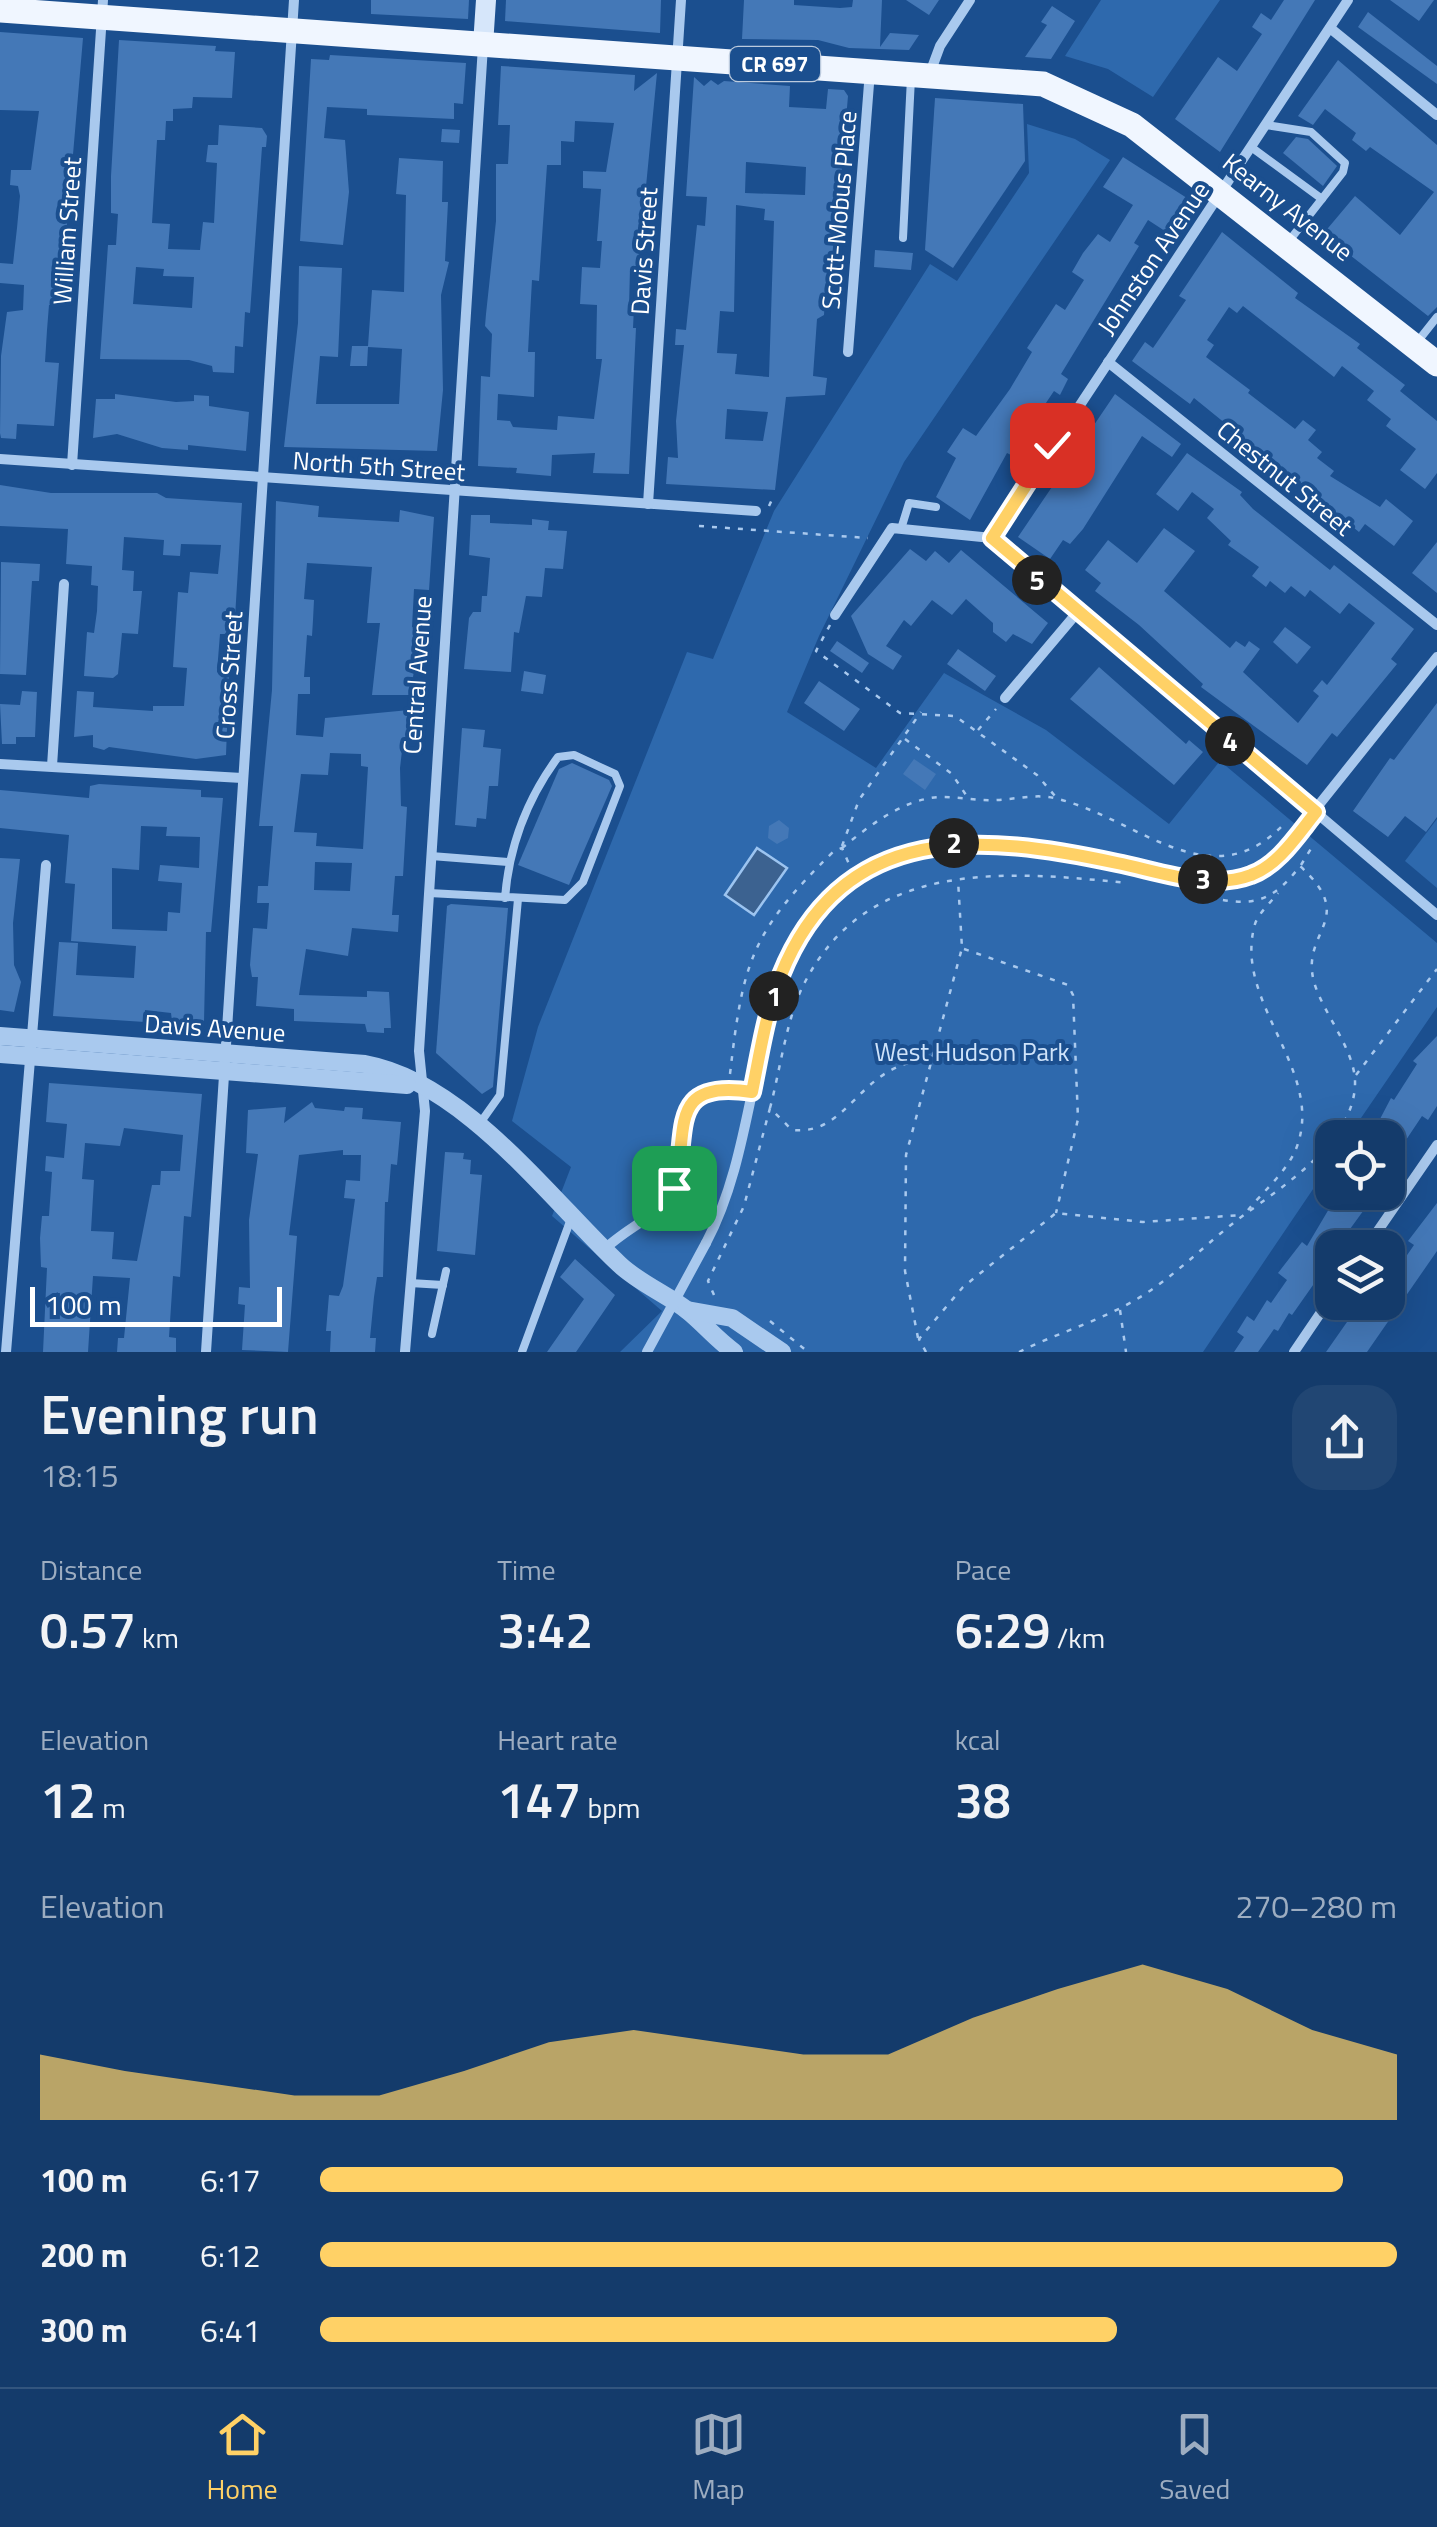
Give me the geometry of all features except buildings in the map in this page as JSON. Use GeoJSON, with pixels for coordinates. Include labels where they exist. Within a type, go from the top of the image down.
{"type":"FeatureCollection","features":[{"type":"Feature","properties":{"kind":"main road","name":"Central Avenue"},"geometry":{"type":"LineString","coordinates":[[483,45],[486,0]]}},
{"type":"Feature","properties":{"kind":"main road","name":"CR 697"},"geometry":{"type":"LineString","coordinates":[[0,10],[102,8],[292,31],[920,74]]}},
{"type":"Feature","properties":{"kind":"main road","name":"Kearny Avenue"},"geometry":{"type":"LineString","coordinates":[[920,74],[1031,82],[1104,110],[1222,191],[1437,364]]}},
{"type":"Feature","properties":{"kind":"street","name":"Cross Street"},"geometry":{"type":"LineString","coordinates":[[206,1352],[294,0]]}},
{"type":"Feature","properties":{"kind":"street","name":"Davis Street"},"geometry":{"type":"LineString","coordinates":[[648,504],[681,0]]}},
{"type":"Feature","properties":{"kind":"street"},"geometry":{"type":"LineString","coordinates":[[920,74],[970,0]]}},
{"type":"Feature","properties":{"kind":"street","name":"Johnston Avenue"},"geometry":{"type":"LineString","coordinates":[[992,538],[995,528],[1348,0]]}},
{"type":"Feature","properties":{"kind":"street","name":"William Street"},"geometry":{"type":"LineString","coordinates":[[72,464],[102,8]]}},
{"type":"Feature","properties":{"kind":"street"},"geometry":{"type":"LineString","coordinates":[[1330,28],[1437,115]]}},
{"type":"Feature","properties":{"kind":"street","name":"Central Avenue"},"geometry":{"type":"LineString","coordinates":[[405,1352],[424,1112],[419,1052],[483,45]]}},
{"type":"Feature","properties":{"kind":"street","name":"Scott-Mobus Place"},"geometry":{"type":"LineString","coordinates":[[848,352],[870,70]]}},
{"type":"Feature","properties":{"kind":"street","name":"Chestnut Street"},"geometry":{"type":"LineString","coordinates":[[1108,362],[1437,625]]}},
{"type":"Feature","properties":{"kind":"street","name":"North 5th Street"},"geometry":{"type":"LineString","coordinates":[[0,459],[756,511]]}},
{"type":"Feature","properties":{"kind":"street"},"geometry":{"type":"LineString","coordinates":[[835,614],[896,529],[992,538],[1076,614],[1437,915]]}},
{"type":"Feature","properties":{"kind":"street"},"geometry":{"type":"LineString","coordinates":[[52,766],[64,584]]}},
{"type":"Feature","properties":{"kind":"street"},"geometry":{"type":"LineString","coordinates":[[1005,698],[1076,614]]}},
{"type":"Feature","properties":{"kind":"street"},"geometry":{"type":"LineString","coordinates":[[648,1352],[706,1243],[728,1192],[774,994],[796,942],[839,891],[894,859],[951,843],[1022,845],[1227,881],[1252,875],[1271,864],[1316,812],[1437,657]]}},
{"type":"Feature","properties":{"kind":"street"},"geometry":{"type":"LineString","coordinates":[[0,764],[242,778]]}},
{"type":"Feature","properties":{"kind":"street"},"geometry":{"type":"LineString","coordinates":[[6,1352],[46,865]]}},
{"type":"Feature","properties":{"kind":"street","name":"Davis Avenue"},"geometry":{"type":"LineString","coordinates":[[0,1036],[30,1047],[226,1062],[365,1064],[422,1086],[550,1190],[604,1250],[642,1284],[687,1310],[734,1352]]}},
{"type":"Feature","properties":{"kind":"street","name":"Davis Avenue"},"geometry":{"type":"LineString","coordinates":[[0,1054],[30,1047]]}},
{"type":"Feature","properties":{"kind":"street"},"geometry":{"type":"LineString","coordinates":[[604,1250],[670,1197],[678,1173],[682,1121],[690,1105],[723,1090],[752,1092]]}},
{"type":"Feature","properties":{"kind":"street"},"geometry":{"type":"LineString","coordinates":[[1378,1230],[1437,1145]]}},
{"type":"Feature","properties":{"kind":"street","name":"Davis Avenue"},"geometry":{"type":"LineString","coordinates":[[687,1310],[732,1318],[782,1352]]}},
{"type":"Feature","properties":{"kind":"street"},"geometry":{"type":"LineString","coordinates":[[1294,1352],[1316,1320]]}},
{"type":"Feature","properties":{"kind":"lane"},"geometry":{"type":"LineString","coordinates":[[902,238],[920,74]]}},
{"type":"Feature","properties":{"kind":"lane"},"geometry":{"type":"LineString","coordinates":[[1266,125],[1311,132],[1342,155],[1344,172],[1287,244]]}},
{"type":"Feature","properties":{"kind":"lane"},"geometry":{"type":"LineString","coordinates":[[1251,147],[1322,200]]}},
{"type":"Feature","properties":{"kind":"lane"},"geometry":{"type":"LineString","coordinates":[[1414,346],[1437,317]]}},
{"type":"Feature","properties":{"kind":"lane"},"geometry":{"type":"LineString","coordinates":[[896,529],[908,504],[936,507]]}},
{"type":"Feature","properties":{"kind":"lane"},"geometry":{"type":"LineString","coordinates":[[429,893],[518,899],[566,900],[583,882],[620,786],[615,774],[574,755],[558,757],[531,802],[508,862],[505,898]]}},
{"type":"Feature","properties":{"kind":"lane"},"geometry":{"type":"LineString","coordinates":[[431,856],[508,862]]}},
{"type":"Feature","properties":{"kind":"lane"},"geometry":{"type":"LineString","coordinates":[[477,1127],[500,1095],[518,899]]}},
{"type":"Feature","properties":{"kind":"lane"},"geometry":{"type":"LineString","coordinates":[[522,1352],[551,1284],[572,1216]]}},
{"type":"Feature","properties":{"kind":"lane"},"geometry":{"type":"LineString","coordinates":[[432,1334],[446,1271]]}},
{"type":"Feature","properties":{"kind":"lane"},"geometry":{"type":"LineString","coordinates":[[410,1283],[443,1285]]}},
{"type":"Feature","properties":{"kind":"path"},"geometry":{"type":"LineString","coordinates":[[699,526],[876,538]]}},
{"type":"Feature","properties":{"kind":"path"},"geometry":{"type":"LineString","coordinates":[[835,614],[816,651],[900,712],[955,716],[1037,775],[1056,798]]}},
{"type":"Feature","properties":{"kind":"path"},"geometry":{"type":"LineString","coordinates":[[977,731],[1005,698]]}},
{"type":"Feature","properties":{"kind":"path"},"geometry":{"type":"LineString","coordinates":[[850,866],[842,848],[859,800],[921,711]]}},
{"type":"Feature","properties":{"kind":"path"},"geometry":{"type":"LineString","coordinates":[[902,738],[952,774],[969,799]]}},
{"type":"Feature","properties":{"kind":"path"},"geometry":{"type":"LineString","coordinates":[[730,1080],[736,1006],[760,935],[814,870],[868,826],[918,801],[1056,798],[1121,820],[1192,856],[1243,856],[1283,826]]}},
{"type":"Feature","properties":{"kind":"path"},"geometry":{"type":"LineString","coordinates":[[1056,1213],[1143,1222],[1244,1215],[1295,1152],[1304,1118],[1300,1089],[1262,992],[1253,956],[1255,922],[1312,846]]}},
{"type":"Feature","properties":{"kind":"path"},"geometry":{"type":"LineString","coordinates":[[1019,1352],[1120,1307],[1192,1259],[1244,1215],[1287,1188],[1320,1153],[1352,1106],[1355,1076],[1313,978],[1315,948],[1328,918],[1324,888],[1300,866]]}},
{"type":"Feature","properties":{"kind":"path"},"geometry":{"type":"LineString","coordinates":[[714,1297],[708,1281],[744,1206],[803,984],[830,945],[882,900],[932,880],[1064,878],[1129,883]]}},
{"type":"Feature","properties":{"kind":"path"},"geometry":{"type":"LineString","coordinates":[[926,1352],[919,1340],[905,1271],[906,1156],[962,948],[958,879]]}},
{"type":"Feature","properties":{"kind":"path"},"geometry":{"type":"LineString","coordinates":[[1200,895],[1254,903],[1281,888]]}},
{"type":"Feature","properties":{"kind":"path"},"geometry":{"type":"LineString","coordinates":[[919,1340],[962,1287],[1056,1213],[1078,1119],[1073,995],[1068,985],[962,948]]}},
{"type":"Feature","properties":{"kind":"path"},"geometry":{"type":"LineString","coordinates":[[1355,1076],[1437,969]]}},
{"type":"Feature","properties":{"kind":"path"},"geometry":{"type":"LineString","coordinates":[[770,1108],[792,1130],[808,1132],[834,1121],[876,1076],[904,1061],[930,1060]]}},
{"type":"Feature","properties":{"kind":"path"},"geometry":{"type":"LineString","coordinates":[[1120,1307],[1126,1352]]}},
{"type":"Feature","properties":{"kind":"path"},"geometry":{"type":"LineString","coordinates":[[758,1315],[808,1352]]}},
{"type":"Feature","properties":{"kind":"green space"},"geometry":{"type":"Polygon","coordinates":[[[1101,0],[1220,0],[1153,97],[1108,69],[1065,56],[1101,0]]]}},
{"type":"Feature","properties":{"kind":"green space","name":"West Hudson Park"},"geometry":{"type":"Polygon","coordinates":[[[1027,124],[1075,139],[1110,160],[904,462],[819,636],[787,712],[876,768],[944,673],[1046,730],[1169,824],[1220,761],[1437,943],[1437,1007],[1360,1120],[1315,1120],[1315,1186],[1203,1352],[620,1352],[662,1311],[552,1216],[571,1167],[512,1121],[538,1027],[687,652],[713,659],[774,511],[930,264],[957,281],[1029,173],[1027,124]]]}},
{"type":"Feature","properties":{"kind":"green space"},"geometry":{"type":"Polygon","coordinates":[[[1437,819],[1437,888],[1405,861],[1437,819]]]}},
{"type":"Feature","properties":{"kind":"shaded area"},"geometry":{"type":"Polygon","coordinates":[[[757,848],[787,868],[754,915],[725,895],[757,848]]]}},
{"type":"Feature","properties":{"kind":"route"},"geometry":{"type":"LineString","coordinates":[[674,1188],[678,1139],[685,1112],[697,1099],[714,1092],[752,1092],[769,1012],[788,959],[816,913],[856,880],[914,850],[971,842],[1038,846],[1190,878],[1227,881],[1252,875],[1271,864],[1316,812],[1076,614],[992,538],[1052,445]]}}]}
